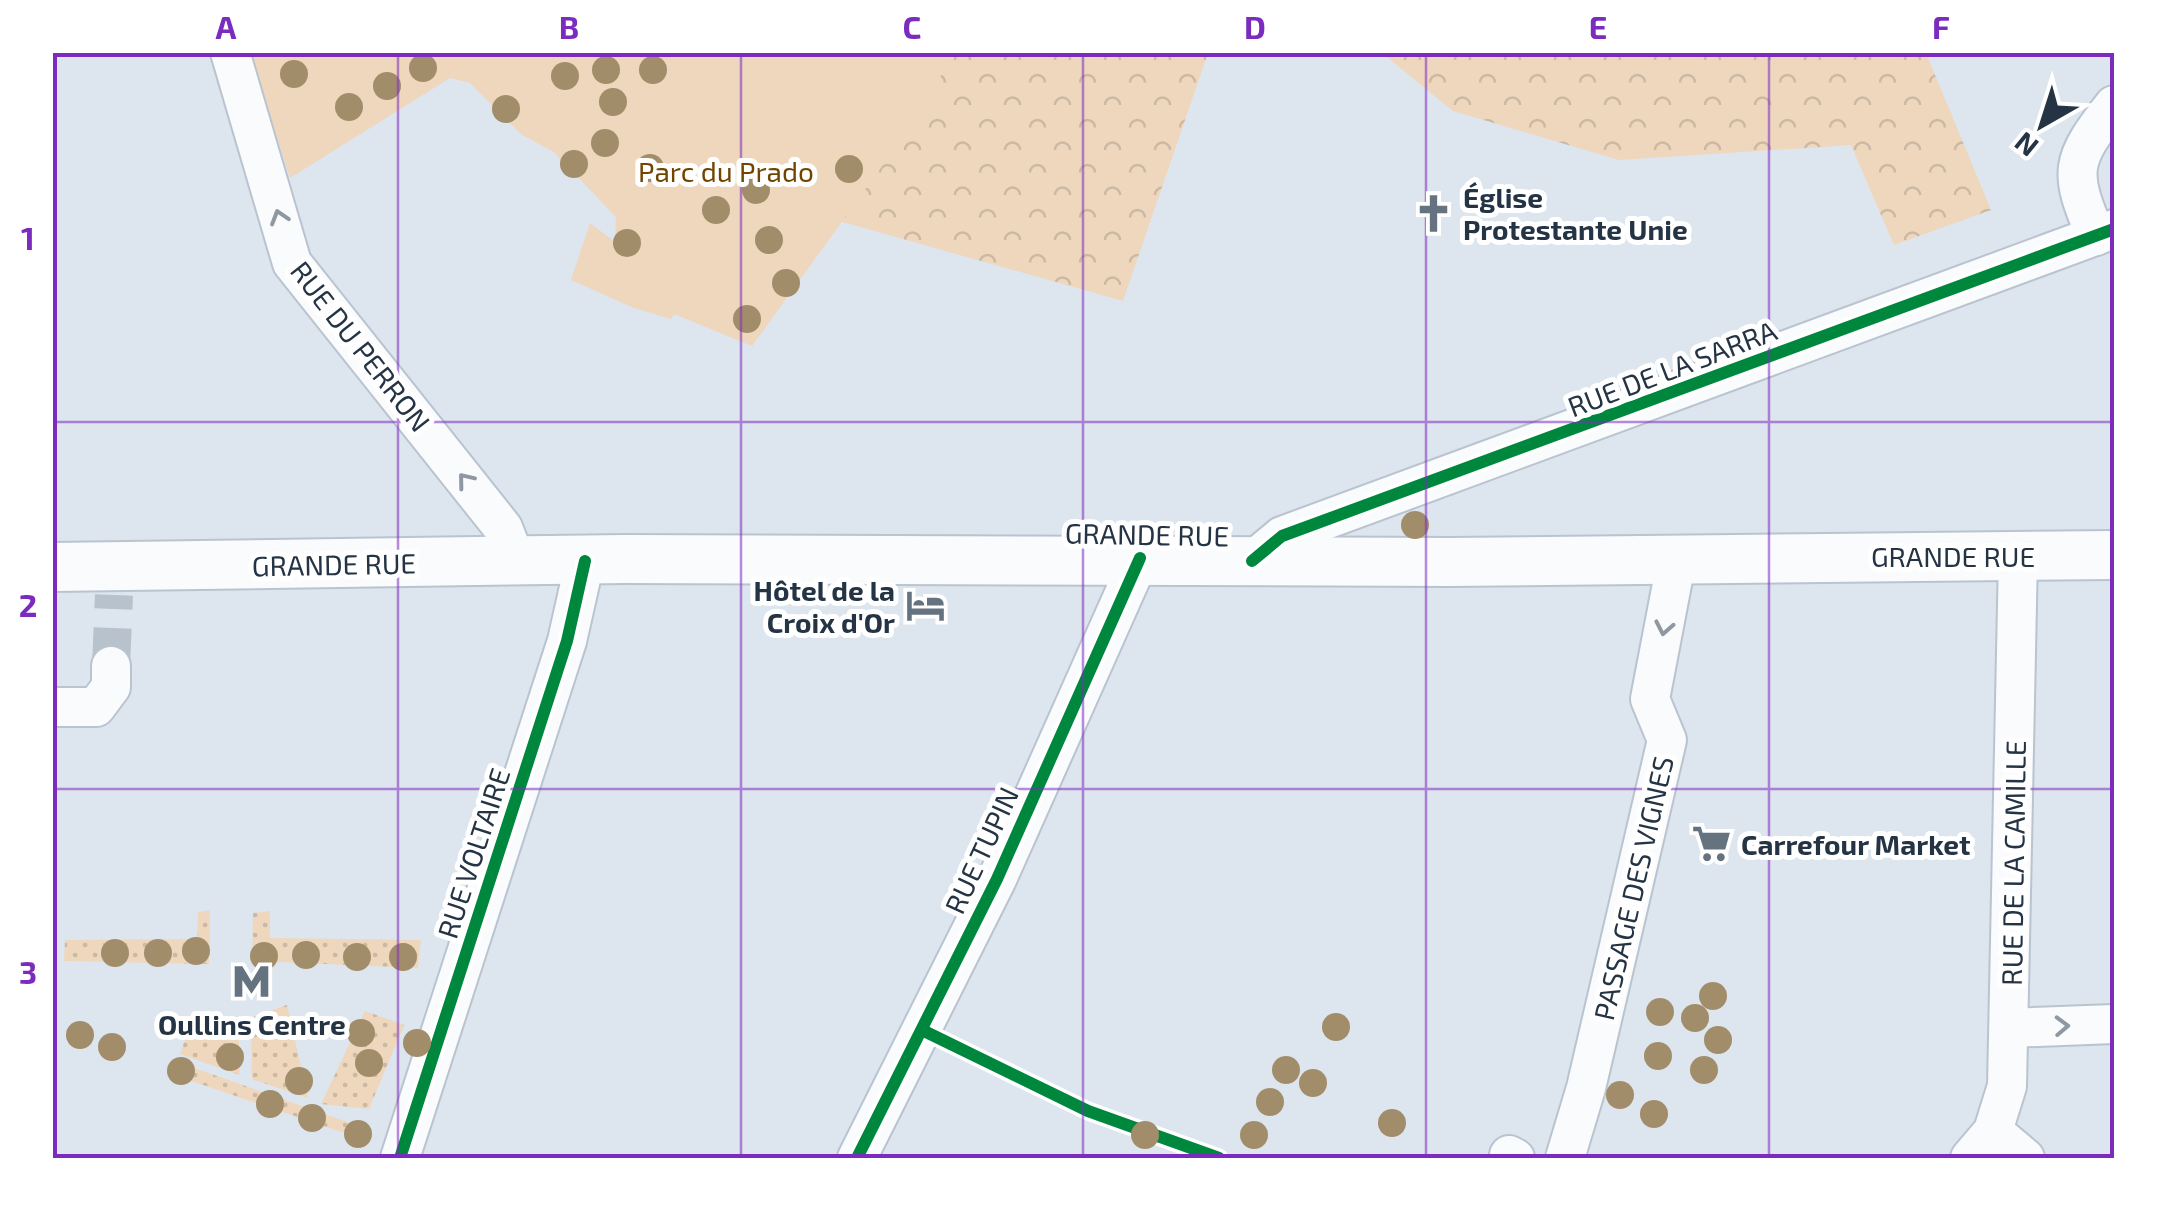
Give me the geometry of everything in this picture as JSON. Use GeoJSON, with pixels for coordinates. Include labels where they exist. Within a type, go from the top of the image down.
{"type":"FeatureCollection","features":[{"type":"Feature","properties":{"kind":"main road","name":"GRANDE RUE"},"geometry":{"type":"LineString","coordinates":[[52,567],[114,581],[516,561],[2114,555]]}},
{"type":"Feature","properties":{"kind":"street","name":"RUE DU PERRON"},"geometry":{"type":"LineString","coordinates":[[230,52],[292,263],[503,528],[516,561]]}},
{"type":"Feature","properties":{"kind":"street"},"geometry":{"type":"LineString","coordinates":[[2105,233],[2074,179],[2080,154],[2114,105]]}},
{"type":"Feature","properties":{"kind":"street","name":"RUE DE LA SARRA"},"geometry":{"type":"LineString","coordinates":[[1252,561],[1282,536],[2105,233]]}},
{"type":"Feature","properties":{"kind":"street","name":"RUE DE LA CAMILLE"},"geometry":{"type":"LineString","coordinates":[[1982,1145],[2005,1098],[2018,556]]}},
{"type":"Feature","properties":{"kind":"street","name":"RUE TUPIN"},"geometry":{"type":"LineString","coordinates":[[857,1158],[996,879],[1140,558]]}},
{"type":"Feature","properties":{"kind":"street","name":"PASSAGE DES VIGNES"},"geometry":{"type":"LineString","coordinates":[[1565,1158],[1586,1088],[1667,740],[1650,698],[1677,558]]}},
{"type":"Feature","properties":{"kind":"street","name":"RUE VOLTAIRE"},"geometry":{"type":"LineString","coordinates":[[400,1158],[567,641],[586,561]]}},
{"type":"Feature","properties":{"kind":"street"},"geometry":{"type":"LineString","coordinates":[[52,707],[96,707],[112,687],[112,666]]}},
{"type":"Feature","properties":{"kind":"street"},"geometry":{"type":"LineString","coordinates":[[2009,1028],[2114,1024]]}},
{"type":"Feature","properties":{"kind":"street"},"geometry":{"type":"LineString","coordinates":[[1982,1145],[2025,1158]]}},
{"type":"Feature","properties":{"kind":"green space","name":"Parc du Prado"},"geometry":{"type":"Polygon","coordinates":[[[250,52],[948,53],[935,93],[752,346],[674,314],[671,319],[634,308],[571,280],[590,223],[615,242],[616,217],[554,152],[522,135],[470,83],[450,78],[290,178],[250,52]]]}},
{"type":"Feature","properties":{"kind":"green space"},"geometry":{"type":"Polygon","coordinates":[[[948,53],[1208,53],[1123,301],[839,221],[935,93],[948,53]]]}},
{"type":"Feature","properties":{"kind":"green space"},"geometry":{"type":"Polygon","coordinates":[[[1382,53],[1926,53],[1991,210],[1894,245],[1851,145],[1619,160],[1453,111],[1382,53]]]}},
{"type":"Feature","properties":{"kind":"green space"},"geometry":{"type":"Polygon","coordinates":[[[210,910],[209,964],[64,961],[65,940],[197,939],[198,912],[210,910]]]}},
{"type":"Feature","properties":{"kind":"green space"},"geometry":{"type":"Polygon","coordinates":[[[270,911],[270,938],[421,940],[418,968],[252,961],[253,913],[270,911]]]}},
{"type":"Feature","properties":{"kind":"green space"},"geometry":{"type":"Polygon","coordinates":[[[287,1005],[308,1098],[252,1079],[251,1018],[287,1005]]]}},
{"type":"Feature","properties":{"kind":"green space"},"geometry":{"type":"Polygon","coordinates":[[[365,1011],[404,1025],[369,1109],[321,1104],[365,1011]]]}},
{"type":"Feature","properties":{"kind":"green space"},"geometry":{"type":"Polygon","coordinates":[[[193,1017],[238,1019],[240,1075],[180,1054],[193,1017]]]}},
{"type":"Feature","properties":{"kind":"green space"},"geometry":{"type":"Polygon","coordinates":[[[177,1062],[367,1129],[362,1139],[171,1074],[177,1062]]]}},
{"type":"Feature","properties":{"kind":"tunnel"},"geometry":{"type":"LineString","coordinates":[[111,666],[114,595]]}},
{"type":"Feature","properties":{"kind":"cycle path"},"geometry":{"type":"LineString","coordinates":[[1252,561],[1282,536],[2114,229]]}},
{"type":"Feature","properties":{"kind":"cycle path"},"geometry":{"type":"LineString","coordinates":[[857,1158],[997,879],[1140,558]]}},
{"type":"Feature","properties":{"kind":"cycle path"},"geometry":{"type":"LineString","coordinates":[[400,1158],[567,641],[585,561]]}},
{"type":"Feature","properties":{"kind":"cycle path"},"geometry":{"type":"LineString","coordinates":[[922,1030],[1088,1111],[1219,1158]]}},
{"type":"Feature","properties":{"kind":"place","name":"Église Protestante Unie"},"geometry":{"type":"Point","coordinates":[1433,213]}},
{"type":"Feature","properties":{"kind":"place","name":"Hôtel de la Croix d'Or"},"geometry":{"type":"Point","coordinates":[925,606]}},
{"type":"Feature","properties":{"kind":"place","name":"Carrefour Market"},"geometry":{"type":"Point","coordinates":[1711,844]}},
{"type":"Feature","properties":{"kind":"place","name":"Oullins Centre"},"geometry":{"type":"Point","coordinates":[252,982]}}]}
